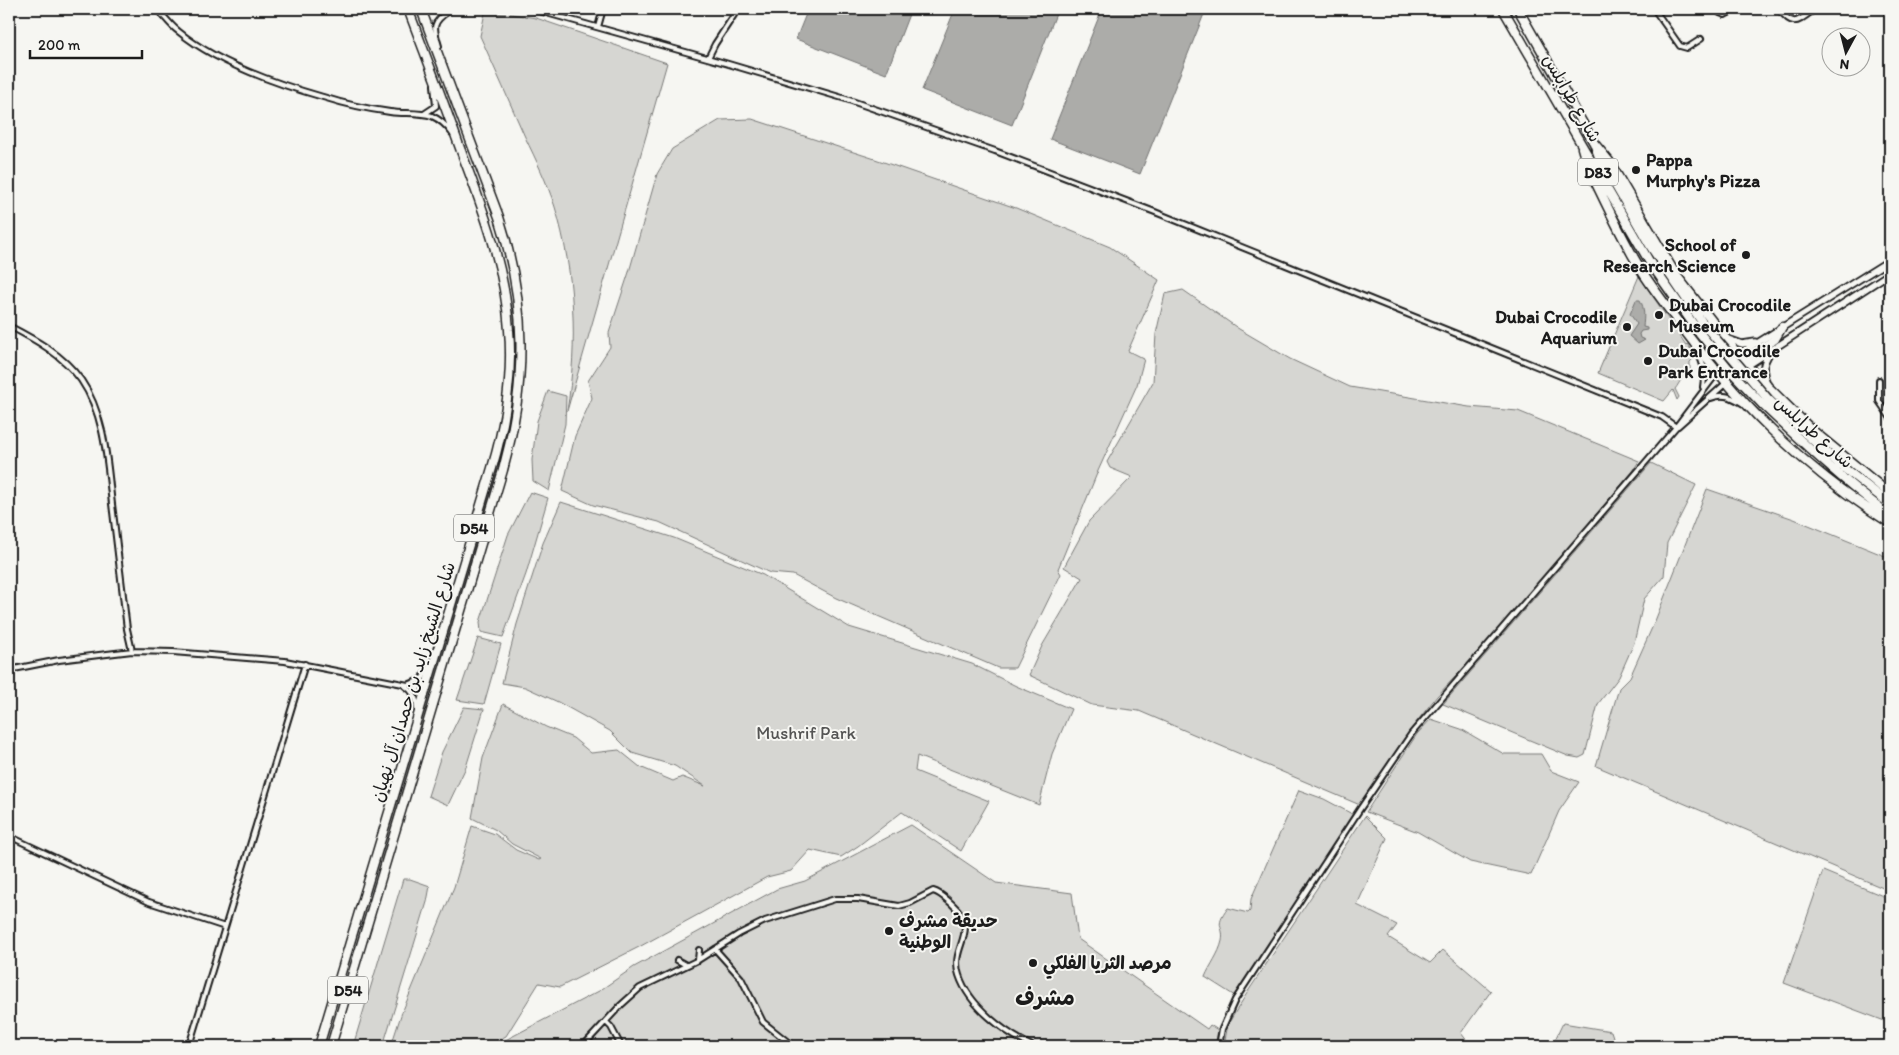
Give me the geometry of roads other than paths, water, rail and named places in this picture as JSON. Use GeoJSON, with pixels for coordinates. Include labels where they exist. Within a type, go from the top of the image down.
{"type":"FeatureCollection","features":[{"type":"Feature","properties":{"kind":"highway","name":"شارع الشيخ زايد بن حمدان آل نهيان"},"geometry":{"type":"LineString","coordinates":[[319,1046],[498,446],[507,399],[510,357],[509,330],[500,265],[488,222],[408,9]]}},
{"type":"Feature","properties":{"kind":"highway","name":"شارع الشيخ زايد بن حمدان آل نهيان"},"geometry":{"type":"LineString","coordinates":[[331,1046],[503,470],[513,431],[519,391],[521,362],[520,317],[512,262],[499,217],[421,9]]}},
{"type":"Feature","properties":{"kind":"highway","name":"شارع طرابلس"},"geometry":{"type":"LineString","coordinates":[[1503,9],[1649,261],[1701,328],[1766,403],[1820,459],[1850,485],[1890,515]]}},
{"type":"Feature","properties":{"kind":"highway","name":"شارع طرابلس"},"geometry":{"type":"LineString","coordinates":[[1518,9],[1651,248],[1701,328]]}},
{"type":"Feature","properties":{"kind":"highway"},"geometry":{"type":"LineString","coordinates":[[1594,143],[1609,161],[1668,262],[1743,361],[1770,390],[1818,435],[1890,494]]}},
{"type":"Feature","properties":{"kind":"highway"},"geometry":{"type":"LineString","coordinates":[[1582,148],[1587,165],[1631,254],[1697,349],[1746,406],[1775,434],[1825,478],[1890,523]]}},
{"type":"Feature","properties":{"kind":"highway"},"geometry":{"type":"LineString","coordinates":[[1726,383],[1729,373],[1775,339],[1782,327]]}},
{"type":"Feature","properties":{"kind":"highway","name":"شارع طرابلس"},"geometry":{"type":"LineString","coordinates":[[1766,403],[1890,504]]}},
{"type":"Feature","properties":{"kind":"street"},"geometry":{"type":"LineString","coordinates":[[157,9],[184,36],[225,60],[253,73],[305,92],[344,103],[390,112],[423,114],[440,120],[458,141]]}},
{"type":"Feature","properties":{"kind":"street"},"geometry":{"type":"LineString","coordinates":[[431,9],[449,11],[456,9]]}},
{"type":"Feature","properties":{"kind":"street"},"geometry":{"type":"LineString","coordinates":[[532,9],[708,58],[876,109],[1024,162],[1155,212],[1552,371],[1662,417],[1676,427]]}},
{"type":"Feature","properties":{"kind":"street"},"geometry":{"type":"LineString","coordinates":[[556,15],[558,9]]}},
{"type":"Feature","properties":{"kind":"street"},"geometry":{"type":"LineString","coordinates":[[598,27],[603,9]]}},
{"type":"Feature","properties":{"kind":"street"},"geometry":{"type":"LineString","coordinates":[[708,58],[719,37],[738,9]]}},
{"type":"Feature","properties":{"kind":"street"},"geometry":{"type":"LineString","coordinates":[[1654,9],[1680,46],[1687,48],[1701,39]]}},
{"type":"Feature","properties":{"kind":"street"},"geometry":{"type":"LineString","coordinates":[[1717,9],[1725,15],[1736,9]]}},
{"type":"Feature","properties":{"kind":"street"},"geometry":{"type":"LineString","coordinates":[[1779,9],[1788,20],[1793,22],[1798,21],[1815,9]]}},
{"type":"Feature","properties":{"kind":"street"},"geometry":{"type":"LineString","coordinates":[[1885,9],[1890,16]]}},
{"type":"Feature","properties":{"kind":"street"},"geometry":{"type":"LineString","coordinates":[[442,63],[435,26],[438,20],[449,11]]}},
{"type":"Feature","properties":{"kind":"street"},"geometry":{"type":"LineString","coordinates":[[423,114],[436,106],[433,75]]}},
{"type":"Feature","properties":{"kind":"street"},"geometry":{"type":"LineString","coordinates":[[1743,361],[1762,340],[1890,260]]}},
{"type":"Feature","properties":{"kind":"street"},"geometry":{"type":"LineString","coordinates":[[1219,1046],[1222,1029],[1235,1000],[1408,739],[1676,427],[1717,372],[1771,351],[1890,273]]}},
{"type":"Feature","properties":{"kind":"street"},"geometry":{"type":"LineString","coordinates":[[9,326],[54,351],[80,379],[98,413],[106,454],[127,629],[132,651]]}},
{"type":"Feature","properties":{"kind":"street"},"geometry":{"type":"LineString","coordinates":[[1718,330],[1730,340],[1739,344],[1762,340]]}},
{"type":"Feature","properties":{"kind":"street"},"geometry":{"type":"LineString","coordinates":[[1697,349],[1705,370],[1705,381],[1700,393]]}},
{"type":"Feature","properties":{"kind":"street"},"geometry":{"type":"LineString","coordinates":[[1770,390],[1763,370],[1765,360],[1771,351]]}},
{"type":"Feature","properties":{"kind":"street"},"geometry":{"type":"LineString","coordinates":[[1879,380],[1879,401],[1890,417]]}},
{"type":"Feature","properties":{"kind":"street"},"geometry":{"type":"LineString","coordinates":[[1676,427],[1686,421],[1726,383]]}},
{"type":"Feature","properties":{"kind":"street"},"geometry":{"type":"LineString","coordinates":[[1707,400],[1717,396],[1726,396],[1746,406]]}},
{"type":"Feature","properties":{"kind":"street"},"geometry":{"type":"LineString","coordinates":[[9,670],[59,660],[132,651],[173,652],[305,664],[402,685],[413,684],[422,678],[441,641]]}},
{"type":"Feature","properties":{"kind":"street"},"geometry":{"type":"LineString","coordinates":[[189,1046],[305,664]]}},
{"type":"Feature","properties":{"kind":"street"},"geometry":{"type":"LineString","coordinates":[[402,685],[415,696],[418,718]]}},
{"type":"Feature","properties":{"kind":"street"},"geometry":{"type":"LineString","coordinates":[[9,836],[149,902],[225,927]]}},
{"type":"Feature","properties":{"kind":"street"},"geometry":{"type":"LineString","coordinates":[[583,1046],[626,1000],[640,988],[698,960],[739,934],[765,921],[827,901],[850,898],[899,906],[910,903],[930,892],[936,892],[959,911],[964,919],[965,928],[957,967],[965,988],[974,1001],[990,1017],[1032,1046]]}},
{"type":"Feature","properties":{"kind":"street"},"geometry":{"type":"LineString","coordinates":[[715,949],[741,978],[763,1022],[793,1046]]}},
{"type":"Feature","properties":{"kind":"street"},"geometry":{"type":"LineString","coordinates":[[698,960],[699,950]]}},
{"type":"Feature","properties":{"kind":"street"},"geometry":{"type":"LineString","coordinates":[[677,960],[686,965]]}},
{"type":"Feature","properties":{"kind":"street"},"geometry":{"type":"LineString","coordinates":[[606,1022],[611,1027],[621,1046]]}},
{"type":"Feature","properties":{"kind":"place","name":"Pappa Murphy's Pizza"},"geometry":{"type":"Point","coordinates":[1636,170]}},
{"type":"Feature","properties":{"kind":"place","name":"School of Research Science"},"geometry":{"type":"Point","coordinates":[1746,255]}},
{"type":"Feature","properties":{"kind":"place","name":"Dubai Crocodile Museum"},"geometry":{"type":"Point","coordinates":[1659,315]}},
{"type":"Feature","properties":{"kind":"place","name":"Dubai Crocodile Aquarium"},"geometry":{"type":"Point","coordinates":[1627,327]}},
{"type":"Feature","properties":{"kind":"place","name":"Dubai Crocodile Park Entrance"},"geometry":{"type":"Point","coordinates":[1648,361]}},
{"type":"Feature","properties":{"kind":"place","name":"حديقة مشرف الوطنية"},"geometry":{"type":"Point","coordinates":[889,931]}},
{"type":"Feature","properties":{"kind":"place","name":"مرصد الثريا الفلكي"},"geometry":{"type":"Point","coordinates":[1033,963]}},
{"type":"Feature","properties":{"kind":"district","name":"مشرف"},"geometry":{"type":"Point","coordinates":[1045,997]}},
{"type":"Feature","properties":{"kind":"park label","name":"Mushrif Park"},"geometry":{"type":"Point","coordinates":[806,733]}}]}
